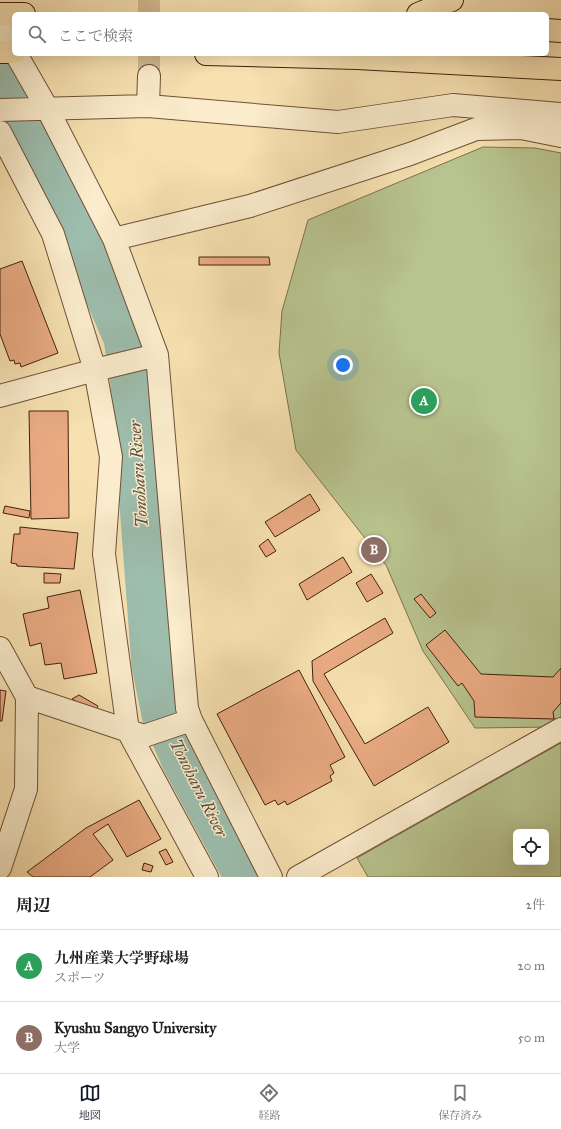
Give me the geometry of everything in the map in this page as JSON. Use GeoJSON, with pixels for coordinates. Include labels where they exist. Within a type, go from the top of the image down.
{"type":"FeatureCollection","features":[{"type":"Feature","properties":{"kind":"highway"},"geometry":{"type":"LineString","coordinates":[[423,12],[452,0]]}},
{"type":"Feature","properties":{"kind":"highway"},"geometry":{"type":"LineString","coordinates":[[0,14],[12,14]]}},
{"type":"Feature","properties":{"kind":"highway"},"geometry":{"type":"LineString","coordinates":[[549,30],[561,31]]}},
{"type":"Feature","properties":{"kind":"highway"},"geometry":{"type":"LineString","coordinates":[[0,52],[12,52]]}},
{"type":"Feature","properties":{"kind":"highway"},"geometry":{"type":"LineString","coordinates":[[326,56],[561,69]]}},
{"type":"Feature","properties":{"kind":"street"},"geometry":{"type":"LineString","coordinates":[[0,27],[12,47]]}},
{"type":"Feature","properties":{"kind":"street"},"geometry":{"type":"LineString","coordinates":[[17,56],[47,108],[114,240],[157,355],[187,708],[186,722],[271,877]]}},
{"type":"Feature","properties":{"kind":"street"},"geometry":{"type":"LineString","coordinates":[[148,106],[150,76]]}},
{"type":"Feature","properties":{"kind":"street"},"geometry":{"type":"LineString","coordinates":[[0,110],[148,106],[338,122],[453,105],[561,114]]}},
{"type":"Feature","properties":{"kind":"street"},"geometry":{"type":"LineString","coordinates":[[114,240],[250,206],[410,154],[476,129],[521,128],[561,136]]}},
{"type":"Feature","properties":{"kind":"street"},"geometry":{"type":"LineString","coordinates":[[0,132],[53,234],[95,370],[111,457],[104,554],[136,733],[207,877]]}},
{"type":"Feature","properties":{"kind":"street"},"geometry":{"type":"LineString","coordinates":[[0,396],[157,355]]}},
{"type":"Feature","properties":{"kind":"street"},"geometry":{"type":"LineString","coordinates":[[0,868],[26,789],[27,697],[1,652]]}},
{"type":"Feature","properties":{"kind":"street"},"geometry":{"type":"LineString","coordinates":[[27,697],[136,733],[186,722]]}},
{"type":"Feature","properties":{"kind":"street"},"geometry":{"type":"LineString","coordinates":[[298,877],[561,729]]}},
{"type":"Feature","properties":{"kind":"green space"},"geometry":{"type":"Polygon","coordinates":[[[483,147],[535,148],[561,153],[561,717],[552,727],[475,728],[423,651],[386,565],[296,450],[279,353],[282,311],[308,220],[483,147]]]}},
{"type":"Feature","properties":{"kind":"green space"},"geometry":{"type":"Polygon","coordinates":[[[561,743],[561,877],[368,877],[357,858],[561,743]]]}},
{"type":"Feature","properties":{"kind":"building"},"geometry":{"type":"Polygon","coordinates":[[[199,257],[269,257],[270,265],[199,265],[199,257]]]}},
{"type":"Feature","properties":{"kind":"building"},"geometry":{"type":"Polygon","coordinates":[[[22,261],[58,353],[21,367],[20,363],[15,364],[14,360],[10,361],[0,334],[0,269],[22,261]]]}},
{"type":"Feature","properties":{"kind":"building"},"geometry":{"type":"Polygon","coordinates":[[[29,411],[68,411],[69,518],[31,519],[29,411]]]}},
{"type":"Feature","properties":{"kind":"building"},"geometry":{"type":"Polygon","coordinates":[[[310,494],[320,510],[275,537],[265,522],[310,494]]]}},
{"type":"Feature","properties":{"kind":"building"},"geometry":{"type":"Polygon","coordinates":[[[5,506],[30,511],[29,518],[3,513],[5,506]]]}},
{"type":"Feature","properties":{"kind":"building"},"geometry":{"type":"Polygon","coordinates":[[[20,527],[78,533],[74,569],[17,566],[17,564],[11,563],[14,534],[20,534],[20,527]]]}},
{"type":"Feature","properties":{"kind":"building"},"geometry":{"type":"Polygon","coordinates":[[[268,539],[276,551],[266,557],[259,546],[268,539]]]}},
{"type":"Feature","properties":{"kind":"building"},"geometry":{"type":"Polygon","coordinates":[[[343,557],[352,572],[307,600],[299,584],[343,557]]]}},
{"type":"Feature","properties":{"kind":"building"},"geometry":{"type":"Polygon","coordinates":[[[44,573],[61,574],[60,583],[44,583],[44,573]]]}},
{"type":"Feature","properties":{"kind":"building"},"geometry":{"type":"Polygon","coordinates":[[[371,574],[383,593],[367,602],[356,583],[371,574]]]}},
{"type":"Feature","properties":{"kind":"building"},"geometry":{"type":"Polygon","coordinates":[[[80,590],[97,673],[64,679],[61,663],[45,665],[41,643],[30,646],[23,614],[49,608],[47,597],[80,590]]]}},
{"type":"Feature","properties":{"kind":"building"},"geometry":{"type":"Polygon","coordinates":[[[421,594],[436,613],[430,618],[414,599],[421,594]]]}},
{"type":"Feature","properties":{"kind":"building"},"geometry":{"type":"Polygon","coordinates":[[[385,618],[393,633],[324,674],[365,744],[428,707],[449,742],[374,786],[313,681],[312,661],[385,618]]]}},
{"type":"Feature","properties":{"kind":"building"},"geometry":{"type":"Polygon","coordinates":[[[445,630],[481,674],[553,677],[561,668],[561,703],[553,712],[554,719],[475,717],[474,701],[462,683],[458,686],[426,645],[445,630]]]}},
{"type":"Feature","properties":{"kind":"building"},"geometry":{"type":"Polygon","coordinates":[[[299,670],[345,757],[330,765],[334,773],[330,776],[332,781],[287,805],[285,801],[278,805],[275,800],[265,805],[217,714],[299,670]]]}},
{"type":"Feature","properties":{"kind":"building"},"geometry":{"type":"Polygon","coordinates":[[[0,690],[6,691],[2,721],[0,721],[0,690]]]}},
{"type":"Feature","properties":{"kind":"building"},"geometry":{"type":"Polygon","coordinates":[[[79,695],[98,706],[95,712],[72,699],[79,695]]]}},
{"type":"Feature","properties":{"kind":"building"},"geometry":{"type":"Polygon","coordinates":[[[139,800],[161,839],[127,857],[108,824],[93,834],[113,860],[90,877],[33,877],[27,872],[86,828],[139,800]]]}},
{"type":"Feature","properties":{"kind":"building"},"geometry":{"type":"Polygon","coordinates":[[[166,849],[173,862],[166,865],[159,852],[166,849]]]}},
{"type":"Feature","properties":{"kind":"building"},"geometry":{"type":"Polygon","coordinates":[[[144,863],[153,866],[151,872],[142,870],[144,863]]]}},
{"type":"Feature","properties":{"kind":"waterway","name":"Tonoharu River"},"geometry":{"type":"LineString","coordinates":[[0,79],[49,163],[125,338],[132,384],[153,665],[163,714],[183,761],[246,877]]}},
{"type":"Feature","properties":{"kind":"tunnel"},"geometry":{"type":"LineString","coordinates":[[149,0],[149,12]]}},
{"type":"Feature","properties":{"kind":"tunnel"},"geometry":{"type":"LineString","coordinates":[[149,56],[149,76]]}},
{"type":"Feature","properties":{"kind":"place","name":"九州産業大学野球場"},"geometry":{"type":"Point","coordinates":[424,401]}},
{"type":"Feature","properties":{"kind":"place","name":"Kyushu Sangyo University"},"geometry":{"type":"Point","coordinates":[374,550]}}]}
